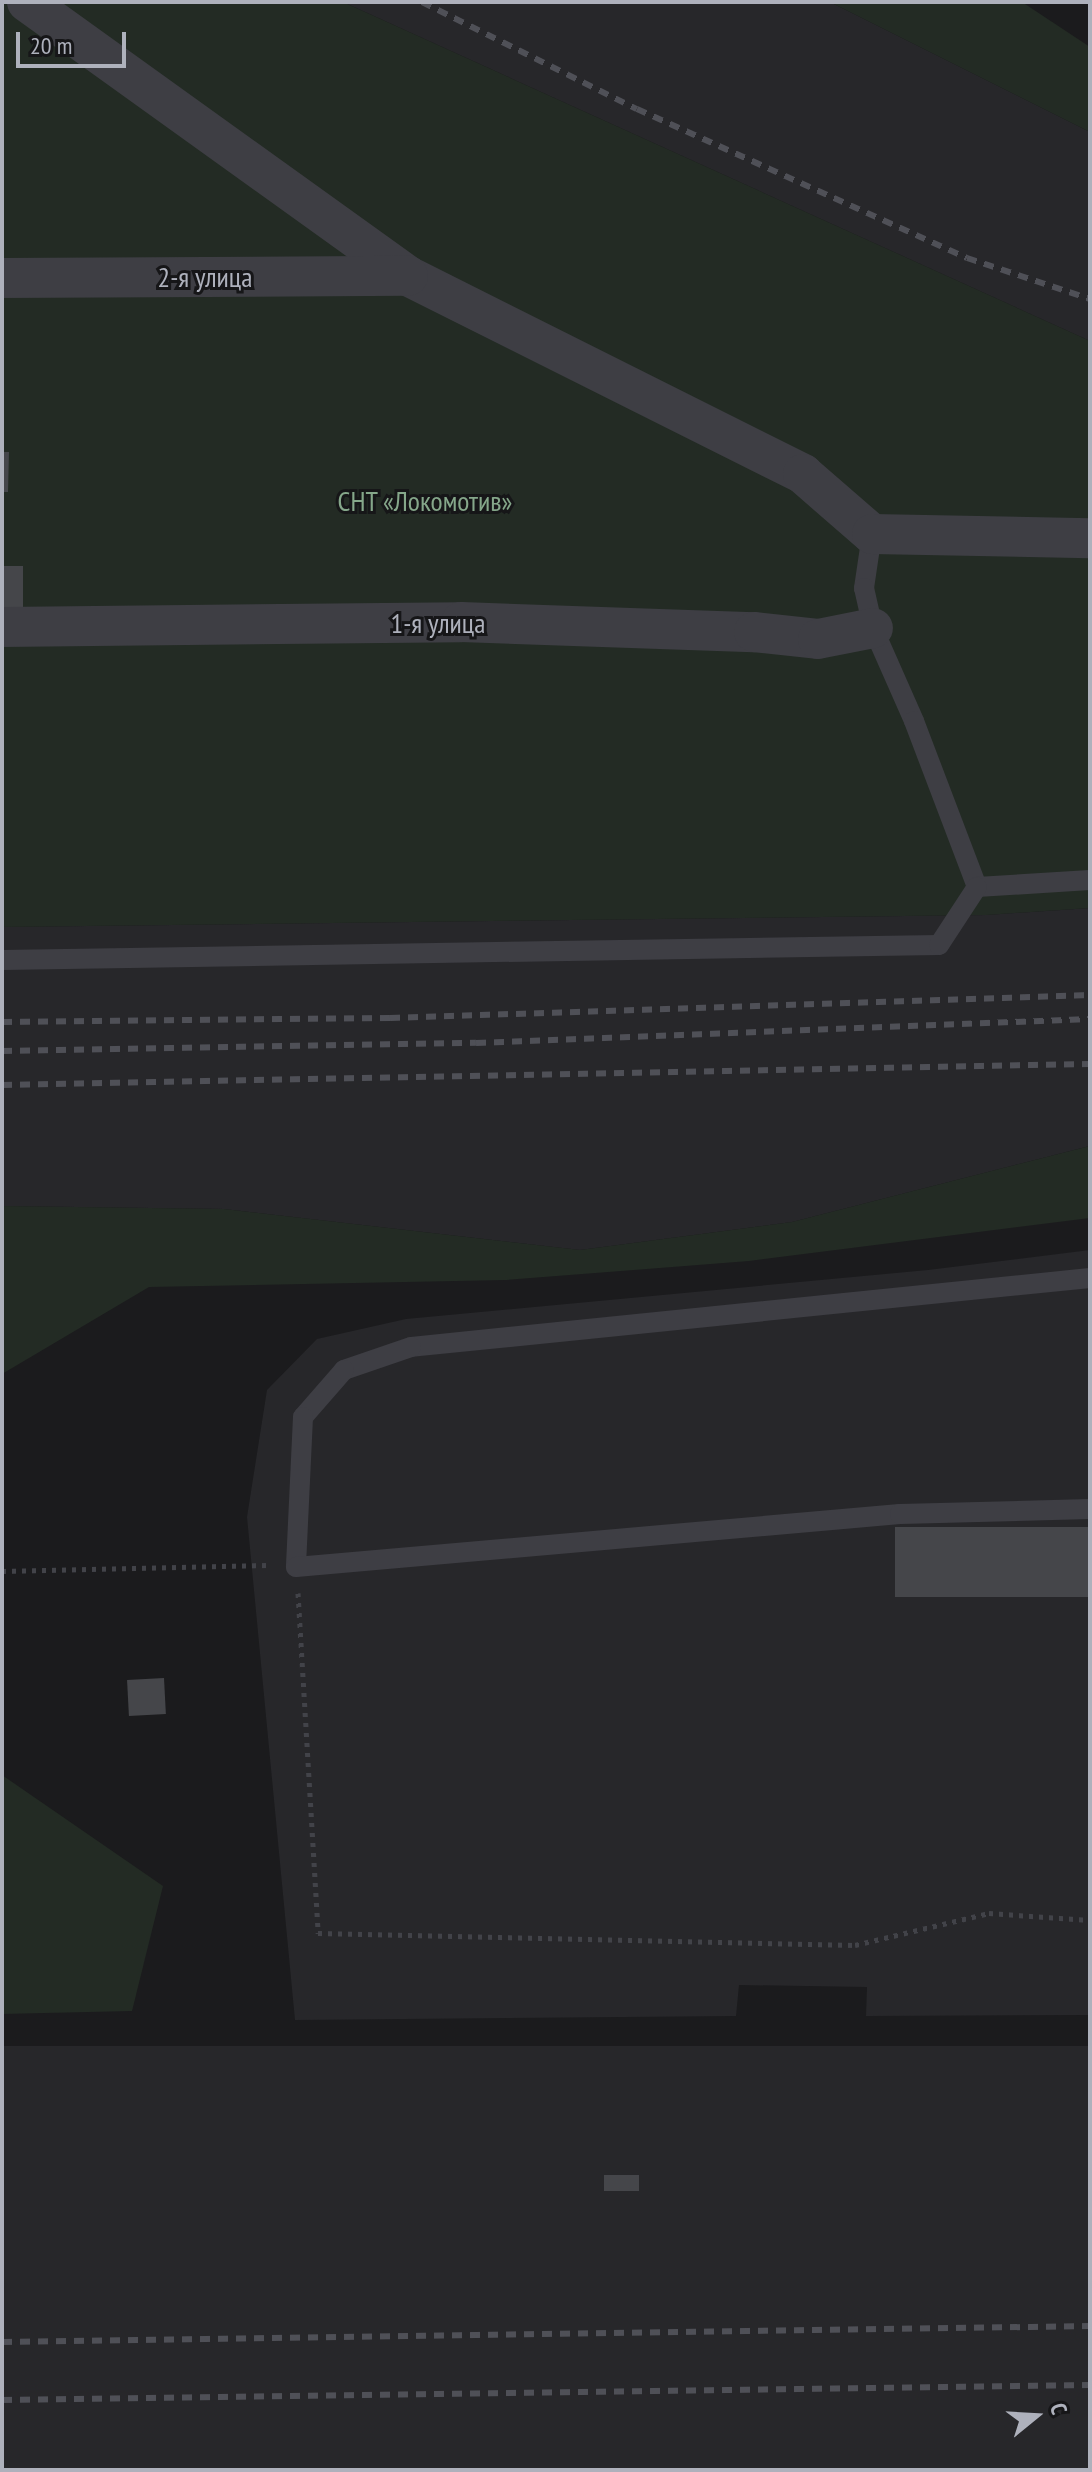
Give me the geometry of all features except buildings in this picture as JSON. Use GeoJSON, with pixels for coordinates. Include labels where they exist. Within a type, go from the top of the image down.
{"type":"FeatureCollection","features":[{"type":"Feature","properties":{"kind":"street"},"geometry":{"type":"LineString","coordinates":[[27,2],[408,276],[803,474],[872,534],[1090,538]]}},
{"type":"Feature","properties":{"kind":"street","name":"2-я улица"},"geometry":{"type":"LineString","coordinates":[[2,278],[408,276]]}},
{"type":"Feature","properties":{"kind":"street","name":"1-я улица"},"geometry":{"type":"LineString","coordinates":[[2,627],[461,622],[754,632],[818,639],[873,628]]}},
{"type":"Feature","properties":{"kind":"lane"},"geometry":{"type":"LineString","coordinates":[[872,534],[864,588],[873,628],[914,721],[977,887]]}},
{"type":"Feature","properties":{"kind":"lane"},"geometry":{"type":"LineString","coordinates":[[977,887],[1090,880]]}},
{"type":"Feature","properties":{"kind":"lane"},"geometry":{"type":"LineString","coordinates":[[2,960],[939,945],[977,887]]}},
{"type":"Feature","properties":{"kind":"lane"},"geometry":{"type":"LineString","coordinates":[[1090,1278],[411,1347],[344,1370],[303,1417],[296,1567],[900,1514],[1090,1509]]}},
{"type":"Feature","properties":{"kind":"path"},"geometry":{"type":"LineString","coordinates":[[2,1571],[251,1564],[296,1567],[318,1933],[855,1945],[989,1913],[1090,1920]]}},
{"type":"Feature","properties":{"kind":"shaded area"},"geometry":{"type":"Polygon","coordinates":[[[343,2],[830,2],[1090,132],[1090,341],[343,2]]]}},
{"type":"Feature","properties":{"kind":"shaded area"},"geometry":{"type":"Polygon","coordinates":[[[1090,908],[1090,1146],[792,1222],[580,1250],[224,1209],[2,1206],[2,927],[986,915],[1090,908]]]}},
{"type":"Feature","properties":{"kind":"shaded area"},"geometry":{"type":"Polygon","coordinates":[[[1090,1250],[1090,2015],[866,2016],[867,1987],[739,1985],[736,2016],[295,2020],[247,1517],[267,1390],[317,1339],[406,1319],[928,1270],[1090,1250]]]}},
{"type":"Feature","properties":{"kind":"shaded area"},"geometry":{"type":"Polygon","coordinates":[[[2,2046],[1090,2046],[1090,2470],[2,2470],[2,2046]]]}},
{"type":"Feature","properties":{"kind":"green space","name":"СНТ «Локомотив»"},"geometry":{"type":"Polygon","coordinates":[[[2,2],[343,2],[1090,341],[1090,908],[986,915],[2,927],[2,2]]]}},
{"type":"Feature","properties":{"kind":"green space"},"geometry":{"type":"Polygon","coordinates":[[[830,2],[1022,2],[1090,47],[1090,132],[830,2]]]}},
{"type":"Feature","properties":{"kind":"green space"},"geometry":{"type":"Polygon","coordinates":[[[1090,1146],[1090,1218],[749,1261],[506,1280],[149,1287],[2,1374],[2,1206],[224,1209],[580,1250],[792,1222],[1090,1146]]]}},
{"type":"Feature","properties":{"kind":"green space"},"geometry":{"type":"Polygon","coordinates":[[[2,1775],[163,1886],[132,2011],[2,2014],[2,1775]]]}},
{"type":"Feature","properties":{"kind":"railway"},"geometry":{"type":"LineString","coordinates":[[422,2],[637,109],[967,258],[1090,299]]}},
{"type":"Feature","properties":{"kind":"railway"},"geometry":{"type":"LineString","coordinates":[[2,1022],[390,1018],[1090,995]]}},
{"type":"Feature","properties":{"kind":"railway"},"geometry":{"type":"LineString","coordinates":[[2,1051],[476,1043],[1090,1019]]}},
{"type":"Feature","properties":{"kind":"railway"},"geometry":{"type":"LineString","coordinates":[[2,1085],[1090,1064]]}},
{"type":"Feature","properties":{"kind":"railway"},"geometry":{"type":"LineString","coordinates":[[2,2342],[1090,2326]]}},
{"type":"Feature","properties":{"kind":"railway"},"geometry":{"type":"LineString","coordinates":[[2,2400],[1090,2385]]}}]}
